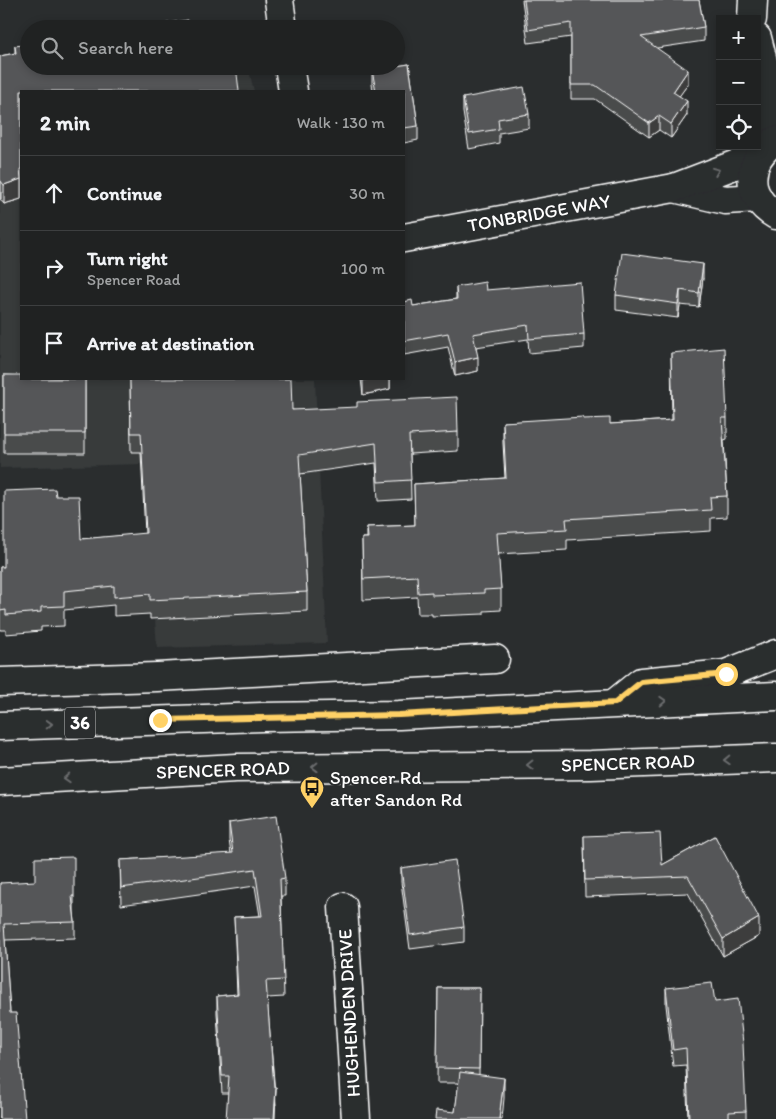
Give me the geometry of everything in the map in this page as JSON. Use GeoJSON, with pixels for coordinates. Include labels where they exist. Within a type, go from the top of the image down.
{"type":"FeatureCollection","features":[{"type":"Feature","properties":{"kind":"main road"},"geometry":{"type":"LineString","coordinates":[[279,0],[282,20]]}},
{"type":"Feature","properties":{"kind":"main road"},"geometry":{"type":"LineString","coordinates":[[750,15],[753,0]]}},
{"type":"Feature","properties":{"kind":"main road"},"geometry":{"type":"LineString","coordinates":[[761,54],[775,108],[775,126],[752,177],[767,206]]}},
{"type":"Feature","properties":{"kind":"main road"},"geometry":{"type":"LineString","coordinates":[[290,75],[293,90]]}},
{"type":"Feature","properties":{"kind":"main road","name":"TONBRIDGE WAY"},"geometry":{"type":"LineString","coordinates":[[405,238],[674,188],[766,148]]}},
{"type":"Feature","properties":{"kind":"main road","name":"TONBRIDGE WAY"},"geometry":{"type":"LineString","coordinates":[[674,188],[725,200],[767,206]]}},
{"type":"Feature","properties":{"kind":"main road"},"geometry":{"type":"LineString","coordinates":[[615,703],[641,682],[726,674],[776,654]]}},
{"type":"Feature","properties":{"kind":"main road"},"geometry":{"type":"LineString","coordinates":[[0,682],[157,677],[495,659]]}},
{"type":"Feature","properties":{"kind":"main road","name":"36"},"geometry":{"type":"LineString","coordinates":[[0,726],[262,717],[399,715],[776,696]]}},
{"type":"Feature","properties":{"kind":"main road","name":"SPENCER ROAD"},"geometry":{"type":"LineString","coordinates":[[0,781],[236,768],[592,765],[776,758]]}},
{"type":"Feature","properties":{"kind":"main road","name":"HUGHENDEN DRIVE"},"geometry":{"type":"LineString","coordinates":[[343,907],[356,1119]]}},
{"type":"Feature","properties":{"kind":"shaded area"},"geometry":{"type":"Polygon","coordinates":[[[20,68],[20,75],[250,75],[254,90],[20,90],[20,380],[315,380],[327,643],[157,648],[144,464],[0,468],[0,71],[20,68]]]}},
{"type":"Feature","properties":{"kind":"building"},"geometry":{"type":"Polygon","coordinates":[[[524,0],[699,0],[704,27],[641,37],[688,70],[673,92],[687,101],[671,124],[659,116],[649,123],[595,85],[571,85],[571,23],[528,30],[524,0]]]}},
{"type":"Feature","properties":{"kind":"building"},"geometry":{"type":"Polygon","coordinates":[[[20,45],[20,75],[237,75],[239,90],[20,90],[20,179],[4,185],[0,180],[0,56],[16,53],[15,46],[20,45]]]}},
{"type":"Feature","properties":{"kind":"building"},"geometry":{"type":"Polygon","coordinates":[[[409,64],[418,126],[405,128],[405,90],[376,90],[373,75],[405,75],[405,65],[409,64]]]}},
{"type":"Feature","properties":{"kind":"building"},"geometry":{"type":"Polygon","coordinates":[[[524,87],[529,114],[498,119],[499,129],[469,134],[463,98],[524,87]]]}},
{"type":"Feature","properties":{"kind":"building"},"geometry":{"type":"Polygon","coordinates":[[[622,253],[703,264],[699,293],[680,290],[678,304],[616,295],[622,253]]]}},
{"type":"Feature","properties":{"kind":"building"},"geometry":{"type":"Polygon","coordinates":[[[485,282],[486,290],[580,282],[584,334],[529,339],[528,325],[473,334],[478,357],[455,362],[448,333],[405,341],[405,302],[412,300],[413,306],[457,299],[456,287],[485,282]]]}},
{"type":"Feature","properties":{"kind":"building"},"geometry":{"type":"Polygon","coordinates":[[[724,348],[727,418],[722,418],[727,496],[710,497],[711,510],[566,519],[567,529],[497,533],[501,589],[484,590],[484,593],[432,595],[432,592],[418,593],[417,576],[363,579],[362,538],[368,538],[367,527],[415,525],[414,484],[506,478],[503,422],[583,417],[583,419],[610,418],[610,424],[673,420],[671,353],[724,348]]]}},
{"type":"Feature","properties":{"kind":"building"},"geometry":{"type":"Polygon","coordinates":[[[4,375],[20,375],[20,380],[85,380],[85,433],[4,433],[4,375]]]}},
{"type":"Feature","properties":{"kind":"building"},"geometry":{"type":"Polygon","coordinates":[[[130,380],[291,380],[292,410],[357,407],[357,402],[457,397],[458,432],[409,435],[411,480],[378,482],[376,443],[299,455],[307,592],[150,600],[150,594],[114,597],[114,586],[64,591],[64,606],[41,607],[41,612],[6,615],[6,610],[0,611],[0,567],[4,567],[4,491],[55,489],[56,496],[79,496],[81,539],[146,533],[141,433],[131,433],[130,380]]]}},
{"type":"Feature","properties":{"kind":"building"},"geometry":{"type":"Polygon","coordinates":[[[276,816],[285,878],[280,879],[284,980],[266,981],[274,1087],[276,1087],[274,1119],[226,1119],[229,1076],[222,1076],[217,996],[238,994],[234,917],[262,916],[255,869],[121,888],[120,860],[233,853],[229,823],[276,816]]]}},
{"type":"Feature","properties":{"kind":"building"},"geometry":{"type":"Polygon","coordinates":[[[660,833],[662,865],[715,836],[759,918],[723,939],[688,876],[585,880],[584,836],[660,833]]]}},
{"type":"Feature","properties":{"kind":"building"},"geometry":{"type":"Polygon","coordinates":[[[74,857],[74,896],[72,896],[75,922],[4,924],[10,1013],[16,1013],[25,1119],[0,1119],[0,883],[35,881],[35,858],[74,857]]]}},
{"type":"Feature","properties":{"kind":"building"},"geometry":{"type":"Polygon","coordinates":[[[455,860],[464,927],[410,935],[401,868],[455,860]]]}},
{"type":"Feature","properties":{"kind":"building"},"geometry":{"type":"Polygon","coordinates":[[[712,983],[715,1002],[738,999],[743,1043],[746,1111],[729,1112],[729,1119],[689,1119],[686,1048],[673,1050],[666,988],[712,983]]]}},
{"type":"Feature","properties":{"kind":"building"},"geometry":{"type":"Polygon","coordinates":[[[438,988],[480,988],[479,1069],[437,1068],[438,988]]]}},
{"type":"Feature","properties":{"kind":"building"},"geometry":{"type":"Polygon","coordinates":[[[460,1072],[504,1078],[499,1119],[435,1119],[436,1110],[455,1112],[460,1072]]]}},
{"type":"Feature","properties":{"kind":"place","name":"Spencer Rd after Sandon Rd"},"geometry":{"type":"Point","coordinates":[312,809]}},
{"type":"Feature","properties":{"kind":"route"},"geometry":{"type":"LineString","coordinates":[[160,720],[399,715],[615,703],[641,682],[726,674]]}}]}
